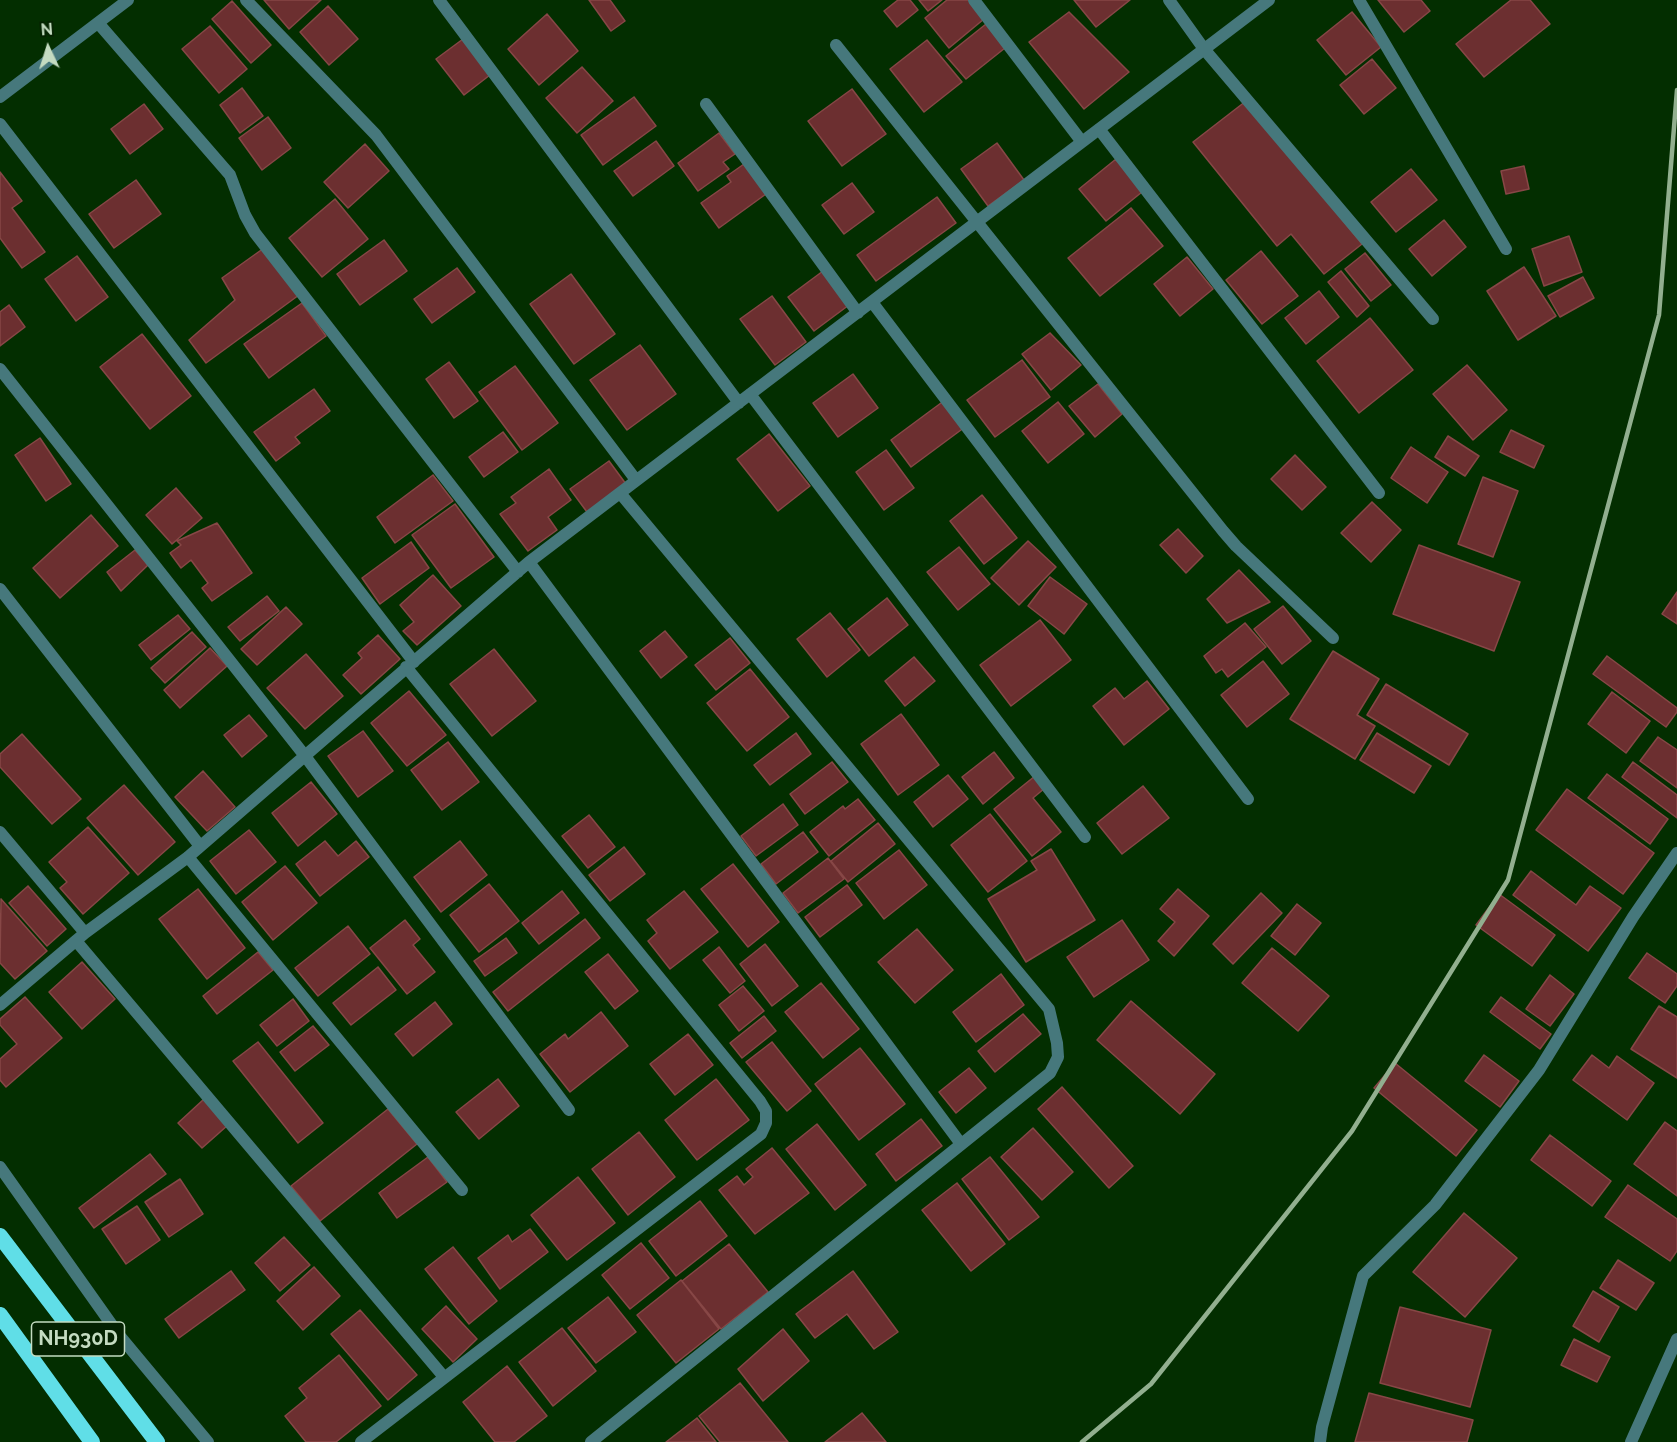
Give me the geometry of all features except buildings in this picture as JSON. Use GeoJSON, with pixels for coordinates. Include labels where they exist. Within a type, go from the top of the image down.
{"type":"FeatureCollection","features":[{"type":"Feature","properties":{"kind":"highway","name":"NH930D"},"geometry":{"type":"LineString","coordinates":[[0,1236],[157,1442]]}},
{"type":"Feature","properties":{"kind":"highway","name":"NH930D"},"geometry":{"type":"LineString","coordinates":[[0,1315],[92,1442]]}},
{"type":"Feature","properties":{"kind":"street"},"geometry":{"type":"LineString","coordinates":[[0,98],[128,0]]}},
{"type":"Feature","properties":{"kind":"street"},"geometry":{"type":"LineString","coordinates":[[246,0],[376,135],[636,480]]}},
{"type":"Feature","properties":{"kind":"street"},"geometry":{"type":"LineString","coordinates":[[439,0],[739,403]]}},
{"type":"Feature","properties":{"kind":"street"},"geometry":{"type":"LineString","coordinates":[[974,0],[1082,142]]}},
{"type":"Feature","properties":{"kind":"street"},"geometry":{"type":"LineString","coordinates":[[1169,0],[1204,49],[1433,319]]}},
{"type":"Feature","properties":{"kind":"street"},"geometry":{"type":"LineString","coordinates":[[0,1005],[81,937],[188,857],[529,562],[1269,0]]}},
{"type":"Feature","properties":{"kind":"street"},"geometry":{"type":"LineString","coordinates":[[1359,0],[1506,249]]}},
{"type":"Feature","properties":{"kind":"street"},"geometry":{"type":"LineString","coordinates":[[99,24],[230,175],[236,185],[245,215],[255,233],[518,572]]}},
{"type":"Feature","properties":{"kind":"street"},"geometry":{"type":"LineString","coordinates":[[836,45],[1223,531],[1333,638]]}},
{"type":"Feature","properties":{"kind":"street"},"geometry":{"type":"LineString","coordinates":[[706,104],[858,313]]}},
{"type":"Feature","properties":{"kind":"street"},"geometry":{"type":"LineString","coordinates":[[0,124],[410,664],[766,1111],[766,1123],[761,1134],[361,1442]]}},
{"type":"Feature","properties":{"kind":"street"},"geometry":{"type":"LineString","coordinates":[[1099,129],[1379,493]]}},
{"type":"Feature","properties":{"kind":"street"},"geometry":{"type":"LineString","coordinates":[[872,302],[1248,799]]}},
{"type":"Feature","properties":{"kind":"street"},"geometry":{"type":"LineString","coordinates":[[0,369],[305,756],[568,1110]]}},
{"type":"Feature","properties":{"kind":"street"},"geometry":{"type":"LineString","coordinates":[[750,394],[1085,837]]}},
{"type":"Feature","properties":{"kind":"street"},"geometry":{"type":"LineString","coordinates":[[591,1442],[1050,1073],[1058,1057],[1058,1043],[1049,1009],[620,493]]}},
{"type":"Feature","properties":{"kind":"street"},"geometry":{"type":"LineString","coordinates":[[529,562],[961,1144]]}},
{"type":"Feature","properties":{"kind":"street"},"geometry":{"type":"LineString","coordinates":[[0,589],[200,846]]}},
{"type":"Feature","properties":{"kind":"street"},"geometry":{"type":"LineString","coordinates":[[0,832],[81,937],[444,1377]]}},
{"type":"Feature","properties":{"kind":"street"},"geometry":{"type":"LineString","coordinates":[[1320,1442],[1322,1427],[1363,1276],[1435,1205],[1539,1070],[1633,917],[1677,853]]}},
{"type":"Feature","properties":{"kind":"street"},"geometry":{"type":"LineString","coordinates":[[188,857],[462,1190]]}},
{"type":"Feature","properties":{"kind":"street"},"geometry":{"type":"LineString","coordinates":[[0,1167],[119,1335],[208,1442]]}},
{"type":"Feature","properties":{"kind":"street"},"geometry":{"type":"LineString","coordinates":[[1631,1442],[1677,1339]]}},
{"type":"Feature","properties":{"kind":"railway"},"geometry":{"type":"LineString","coordinates":[[1082,1442],[1151,1384],[1352,1131],[1508,880],[1659,315],[1677,90]]}}]}
